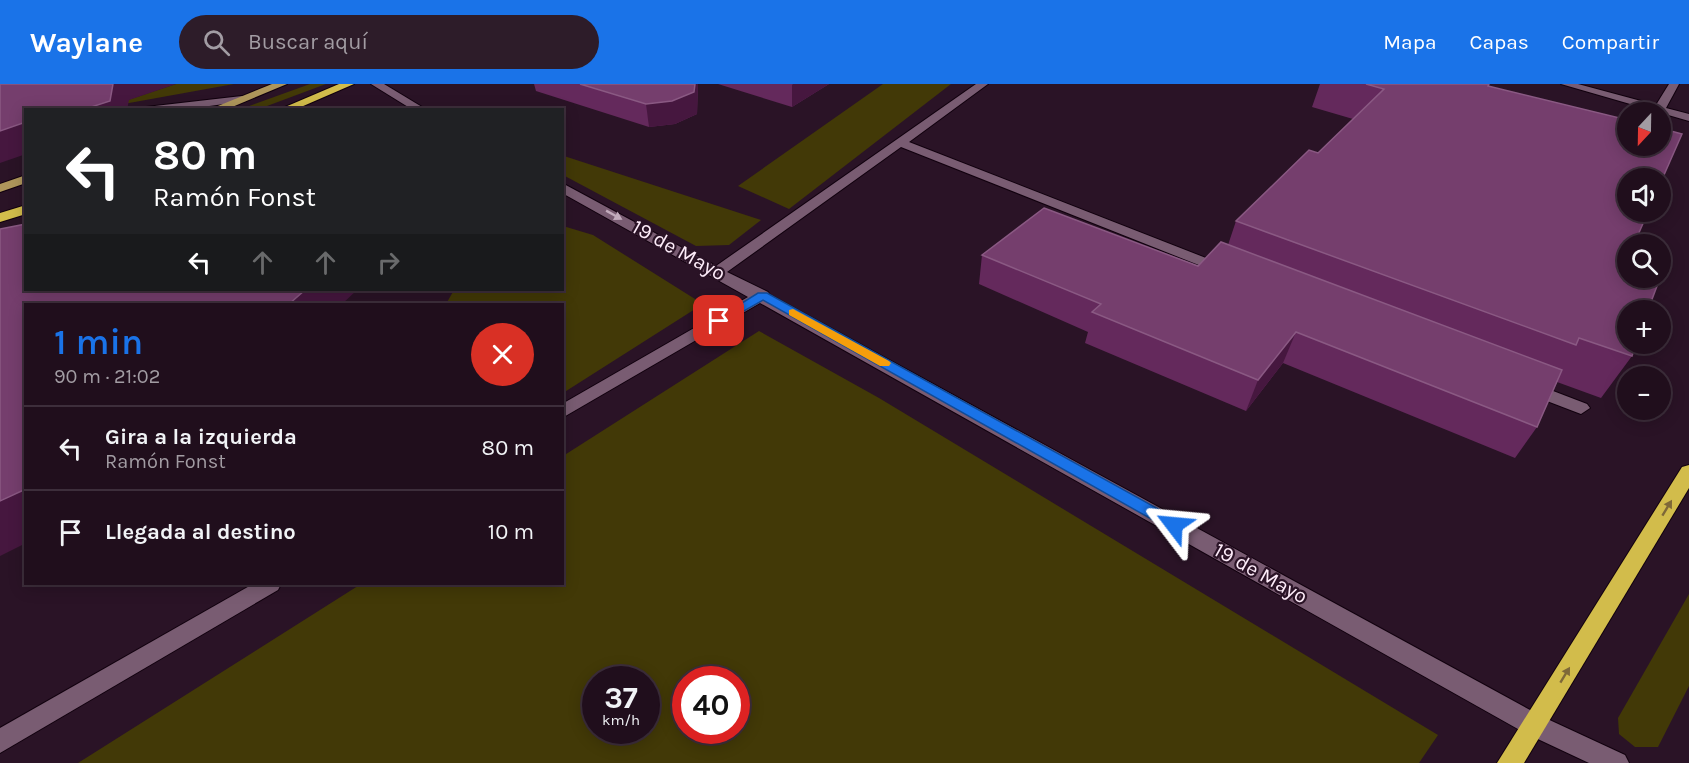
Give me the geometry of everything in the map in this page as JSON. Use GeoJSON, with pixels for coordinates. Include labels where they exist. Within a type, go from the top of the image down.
{"type":"FeatureCollection","features":[{"type":"Feature","properties":{"kind":"highway"},"geometry":{"type":"LineString","coordinates":[[288,108],[349,84]]}},
{"type":"Feature","properties":{"kind":"highway"},"geometry":{"type":"LineString","coordinates":[[0,218],[24,209]]}},
{"type":"Feature","properties":{"kind":"highway"},"geometry":{"type":"LineString","coordinates":[[1510,763],[1689,472]]}},
{"type":"Feature","properties":{"kind":"main road"},"geometry":{"type":"LineString","coordinates":[[218,108],[282,84]]}},
{"type":"Feature","properties":{"kind":"main road"},"geometry":{"type":"LineString","coordinates":[[0,188],[24,180]]}},
{"type":"Feature","properties":{"kind":"street"},"geometry":{"type":"LineString","coordinates":[[376,84],[418,108]]}},
{"type":"Feature","properties":{"kind":"street"},"geometry":{"type":"LineString","coordinates":[[718,271],[983,84]]}},
{"type":"Feature","properties":{"kind":"street"},"geometry":{"type":"LineString","coordinates":[[1566,84],[1634,102]]}},
{"type":"Feature","properties":{"kind":"street"},"geometry":{"type":"LineString","coordinates":[[1664,102],[1674,84]]}},
{"type":"Feature","properties":{"kind":"street"},"geometry":{"type":"LineString","coordinates":[[163,108],[242,99]]}},
{"type":"Feature","properties":{"kind":"street"},"geometry":{"type":"LineString","coordinates":[[1671,112],[1689,117]]}},
{"type":"Feature","properties":{"kind":"street"},"geometry":{"type":"LineString","coordinates":[[901,143],[1236,274]]}},
{"type":"Feature","properties":{"kind":"street","name":"19 de Mayo"},"geometry":{"type":"LineString","coordinates":[[564,187],[763,295],[1534,725],[1616,763]]}},
{"type":"Feature","properties":{"kind":"street"},"geometry":{"type":"LineString","coordinates":[[564,411],[763,295]]}},
{"type":"Feature","properties":{"kind":"street"},"geometry":{"type":"LineString","coordinates":[[1514,382],[1581,408]]}},
{"type":"Feature","properties":{"kind":"street"},"geometry":{"type":"LineString","coordinates":[[0,741],[268,585]]}},
{"type":"Feature","properties":{"kind":"shaded area"},"geometry":{"type":"Polygon","coordinates":[[[176,84],[234,84],[107,107],[176,84]]]}},
{"type":"Feature","properties":{"kind":"shaded area"},"geometry":{"type":"Polygon","coordinates":[[[310,84],[326,84],[262,108],[244,108],[310,84]]]}},
{"type":"Feature","properties":{"kind":"shaded area"},"geometry":{"type":"Polygon","coordinates":[[[883,84],[951,84],[789,209],[738,186],[883,84]]]}},
{"type":"Feature","properties":{"kind":"shaded area"},"geometry":{"type":"Polygon","coordinates":[[[564,156],[761,220],[729,245],[696,246],[564,176],[564,156]]]}},
{"type":"Feature","properties":{"kind":"shaded area"},"geometry":{"type":"Polygon","coordinates":[[[564,226],[593,235],[703,304],[564,392],[564,303],[447,303],[453,291],[564,291],[564,226]]]}},
{"type":"Feature","properties":{"kind":"shaded area"},"geometry":{"type":"Polygon","coordinates":[[[759,331],[879,398],[1438,735],[1419,763],[78,763],[359,585],[564,585],[564,455],[759,331]]]}},
{"type":"Feature","properties":{"kind":"shaded area"},"geometry":{"type":"Polygon","coordinates":[[[1689,594],[1689,686],[1658,747],[1635,747],[1619,734],[1618,718],[1689,594]]]}},
{"type":"Feature","properties":{"kind":"building"},"geometry":{"type":"Polygon","coordinates":[[[0,84],[113,84],[110,101],[88,108],[24,108],[24,123],[0,131],[0,84]]]}},
{"type":"Feature","properties":{"kind":"building"},"geometry":{"type":"Polygon","coordinates":[[[580,84],[695,84],[694,92],[672,101],[646,104],[580,84]]]}},
{"type":"Feature","properties":{"kind":"building"},"geometry":{"type":"Polygon","coordinates":[[[1366,84],[1489,84],[1488,86],[1617,117],[1617,156],[1671,156],[1671,131],[1682,134],[1667,168],[1617,168],[1617,222],[1644,222],[1638,234],[1617,234],[1617,288],[1656,288],[1652,300],[1617,300],[1617,351],[1579,338],[1576,345],[1236,221],[1309,150],[1318,153],[1384,89],[1366,84]]]}},
{"type":"Feature","properties":{"kind":"building"},"geometry":{"type":"Polygon","coordinates":[[[1044,208],[1198,266],[1221,242],[1562,370],[1537,427],[1296,332],[1258,380],[1092,312],[1101,304],[982,255],[1044,208]]]}},
{"type":"Feature","properties":{"kind":"building"},"geometry":{"type":"Polygon","coordinates":[[[24,224],[24,291],[304,291],[290,303],[24,303],[24,490],[0,501],[0,229],[24,224]]]}},
{"type":"Feature","properties":{"kind":"slow traffic"},"geometry":{"type":"LineString","coordinates":[[793,312],[884,363]]}},
{"type":"Feature","properties":{"kind":"route"},"geometry":{"type":"LineString","coordinates":[[719,321],[763,295],[1174,525]]}}]}
